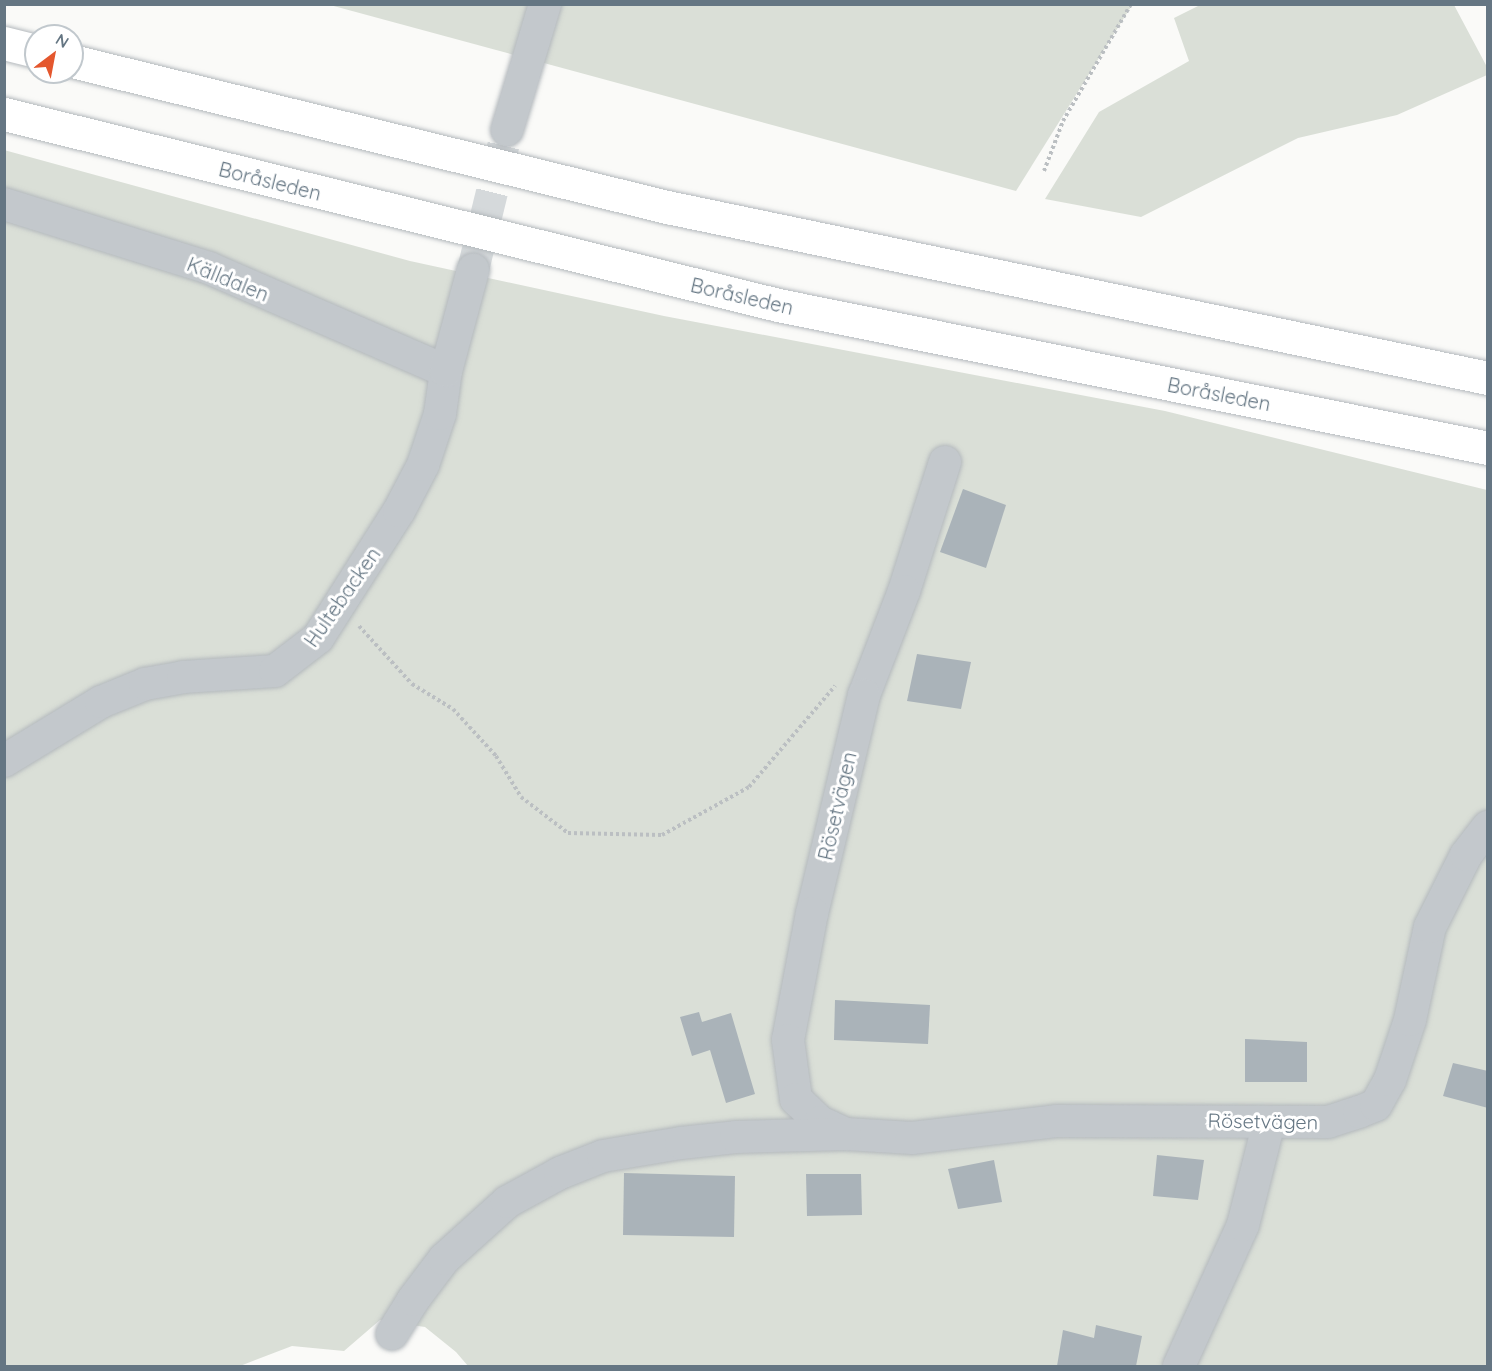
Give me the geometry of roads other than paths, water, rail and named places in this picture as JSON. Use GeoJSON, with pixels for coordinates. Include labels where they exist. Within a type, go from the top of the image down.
{"type":"FeatureCollection","features":[{"type":"Feature","properties":{"kind":"highway"},"geometry":{"type":"LineString","coordinates":[[4,43],[24,48]]}},
{"type":"Feature","properties":{"kind":"highway"},"geometry":{"type":"LineString","coordinates":[[84,64],[667,207],[1488,378]]}},
{"type":"Feature","properties":{"kind":"highway","name":"Boråsleden"},"geometry":{"type":"LineString","coordinates":[[4,114],[778,305],[1488,448]]}},
{"type":"Feature","properties":{"kind":"street"},"geometry":{"type":"LineString","coordinates":[[507,130],[545,4]]}},
{"type":"Feature","properties":{"kind":"street","name":"Källdalen"},"geometry":{"type":"LineString","coordinates":[[4,204],[209,268],[446,371]]}},
{"type":"Feature","properties":{"kind":"street","name":"Hultebacken"},"geometry":{"type":"LineString","coordinates":[[4,761],[101,702],[146,684],[183,677],[275,671],[318,638],[340,606],[423,465],[440,414],[446,371],[473,270]]}},
{"type":"Feature","properties":{"kind":"street","name":"Rösetvägen"},"geometry":{"type":"LineString","coordinates":[[846,1134],[820,1122],[796,1099],[788,1040],[812,914],[864,695],[904,591],[945,462]]}},
{"type":"Feature","properties":{"kind":"street","name":"Rösetvägen"},"geometry":{"type":"LineString","coordinates":[[392,1334],[444,1259],[507,1202],[560,1173],[603,1156],[681,1143],[736,1137],[846,1134],[912,1138],[1056,1120],[1328,1122],[1376,1105],[1390,1080],[1410,1020],[1430,927],[1466,855],[1488,827]]}},
{"type":"Feature","properties":{"kind":"street"},"geometry":{"type":"LineString","coordinates":[[1179,1366],[1243,1225],[1269,1122]]}},
{"type":"Feature","properties":{"kind":"tunnel"},"geometry":{"type":"LineString","coordinates":[[473,270],[507,130]]}}]}
